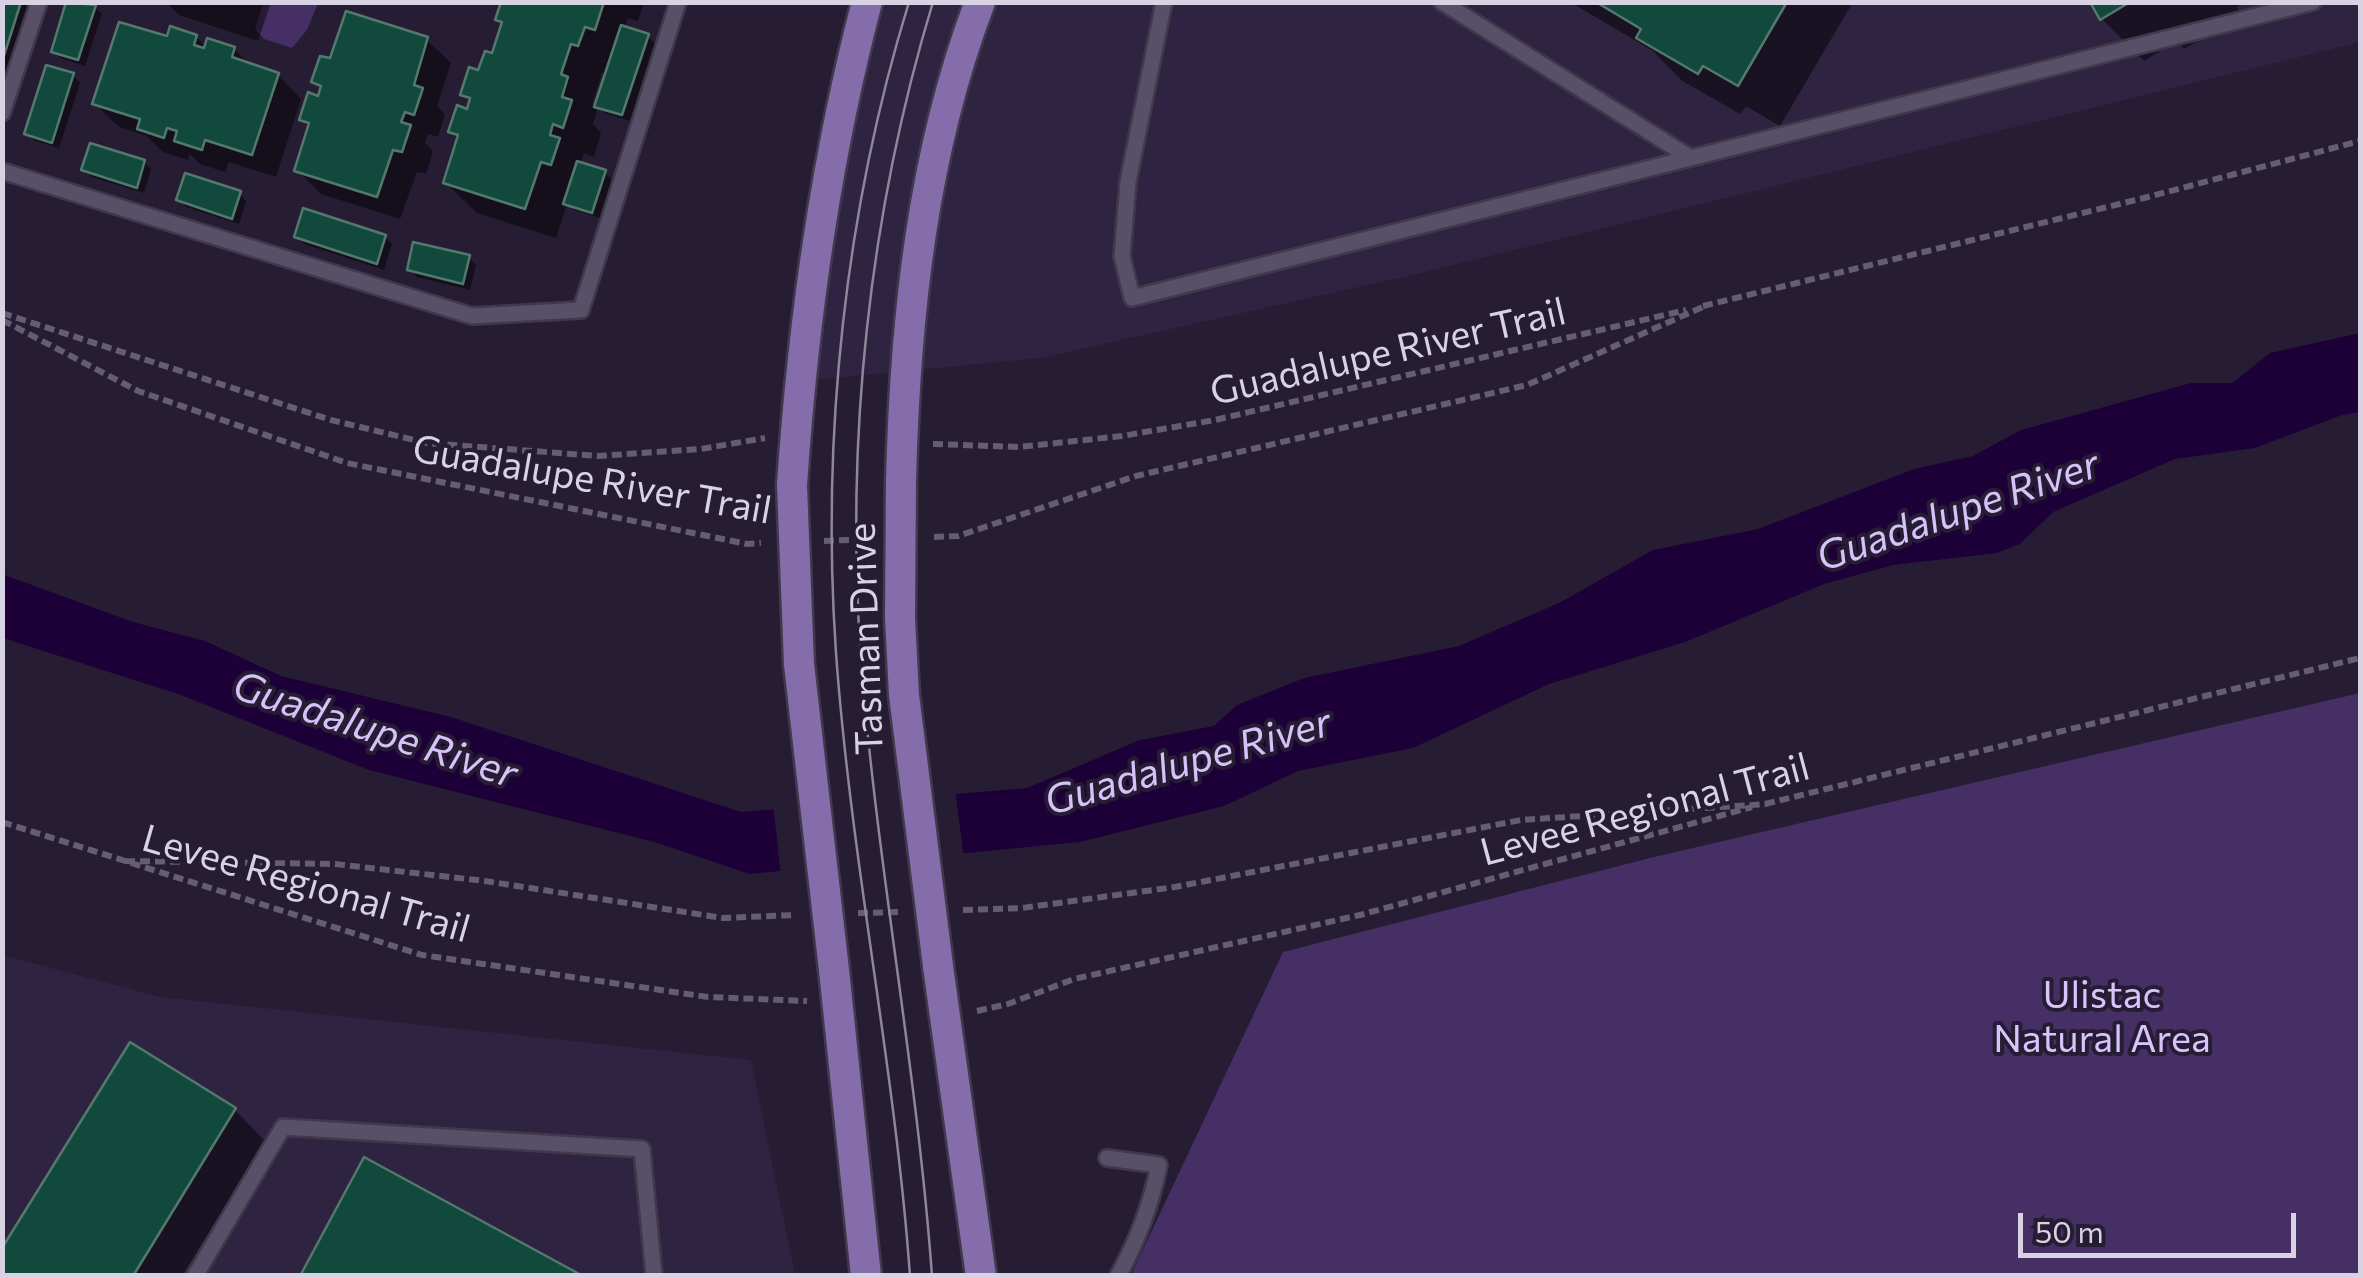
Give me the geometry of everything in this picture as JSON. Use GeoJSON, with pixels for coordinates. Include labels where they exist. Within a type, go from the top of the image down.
{"type":"FeatureCollection","features":[{"type":"Feature","properties":{"kind":"main road","name":"Tasman Drive"},"geometry":{"type":"LineString","coordinates":[[866,1276],[799,664],[792,485],[821,210],[843,92],[867,2]]}},
{"type":"Feature","properties":{"kind":"main road","name":"Tasman Drive"},"geometry":{"type":"LineString","coordinates":[[980,2],[944,122],[923,224],[903,394],[900,618],[904,694],[981,1276]]}},
{"type":"Feature","properties":{"kind":"lane"},"geometry":{"type":"LineString","coordinates":[[2,113],[39,2]]}},
{"type":"Feature","properties":{"kind":"lane"},"geometry":{"type":"LineString","coordinates":[[2,171],[472,316],[581,310],[678,2]]}},
{"type":"Feature","properties":{"kind":"lane"},"geometry":{"type":"LineString","coordinates":[[1164,2],[1128,182],[1122,256],[1132,298],[2313,2]]}},
{"type":"Feature","properties":{"kind":"lane"},"geometry":{"type":"LineString","coordinates":[[1442,2],[1691,158]]}},
{"type":"Feature","properties":{"kind":"lane"},"geometry":{"type":"LineString","coordinates":[[195,1276],[283,1126],[642,1149],[654,1276]]}},
{"type":"Feature","properties":{"kind":"lane"},"geometry":{"type":"LineString","coordinates":[[1106,1158],[1159,1165],[1140,1234],[1118,1276]]}},
{"type":"Feature","properties":{"kind":"path","name":"Guadalupe River Trail"},"geometry":{"type":"LineString","coordinates":[[902,446],[1018,447],[1196,424],[1706,306],[2360,141]]}},
{"type":"Feature","properties":{"kind":"path","name":"Guadalupe River Trail"},"geometry":{"type":"LineString","coordinates":[[920,537],[958,536],[1136,476],[1527,385],[1706,306]]}},
{"type":"Feature","properties":{"kind":"path","name":"Guadalupe River Trail"},"geometry":{"type":"LineString","coordinates":[[2,317],[331,420],[428,442],[598,456],[701,450],[796,435]]}},
{"type":"Feature","properties":{"kind":"path","name":"Guadalupe River Trail"},"geometry":{"type":"LineString","coordinates":[[2,317],[138,390],[347,463],[747,544],[766,543]]}},
{"type":"Feature","properties":{"kind":"path","name":"Guadalupe River Trail"},"geometry":{"type":"LineString","coordinates":[[804,542],[881,539]]}},
{"type":"Feature","properties":{"kind":"path","name":"Levee Regional Trail"},"geometry":{"type":"LineString","coordinates":[[944,1014],[1008,1004],[1074,978],[1360,916],[1767,804],[2360,658]]}},
{"type":"Feature","properties":{"kind":"path","name":"Levee Regional Trail"},"geometry":{"type":"LineString","coordinates":[[2,822],[422,955],[708,997],[838,1002]]}},
{"type":"Feature","properties":{"kind":"shaded area"},"geometry":{"type":"Polygon","coordinates":[[[874,3],[2360,3],[2360,42],[1417,274],[1041,358],[802,381],[874,3]]]}},
{"type":"Feature","properties":{"kind":"shaded area"},"geometry":{"type":"Polygon","coordinates":[[[2,955],[160,997],[751,1060],[795,1275],[3,1275],[2,955]]]}},
{"type":"Feature","properties":{"kind":"green space"},"geometry":{"type":"Polygon","coordinates":[[[263,2],[318,3],[307,30],[292,48],[264,39],[255,29],[263,2]]]}},
{"type":"Feature","properties":{"kind":"green space","name":"Ulistac Natural Area"},"geometry":{"type":"Polygon","coordinates":[[[2360,693],[2360,1275],[1131,1275],[1283,952],[1650,858],[2360,693]]]}},
{"type":"Feature","properties":{"kind":"water","name":"Guadalupe River"},"geometry":{"type":"Polygon","coordinates":[[[2360,333],[2360,412],[2255,448],[2175,459],[2053,512],[2020,544],[1997,553],[1893,565],[1824,584],[1685,642],[1549,684],[1413,748],[1298,771],[1224,806],[1080,842],[749,874],[658,843],[369,770],[181,695],[3,638],[2,574],[133,622],[205,641],[281,676],[451,717],[741,812],[1027,788],[1140,740],[1214,726],[1237,705],[1304,678],[1459,646],[1559,603],[1653,550],[1758,529],[1914,469],[1973,456],[2021,430],[2191,383],[2232,383],[2270,353],[2360,333]]]}},
{"type":"Feature","properties":{"kind":"pier"},"geometry":{"type":"Polygon","coordinates":[[[955,789],[964,859],[781,876],[773,804],[955,789]]]}},
{"type":"Feature","properties":{"kind":"building"},"geometry":{"type":"Polygon","coordinates":[[[2,2],[21,2],[2,62],[2,2]]]}},
{"type":"Feature","properties":{"kind":"building"},"geometry":{"type":"Polygon","coordinates":[[[66,2],[96,5],[78,60],[51,52],[66,2]]]}},
{"type":"Feature","properties":{"kind":"building"},"geometry":{"type":"Polygon","coordinates":[[[501,2],[604,2],[595,30],[585,27],[578,46],[571,44],[561,74],[568,77],[562,97],[572,100],[563,128],[553,124],[550,135],[560,138],[551,165],[541,162],[525,209],[443,183],[458,135],[448,132],[457,105],[467,109],[470,98],[460,95],[469,67],[478,70],[485,51],[492,53],[502,22],[495,20],[501,2]]]}},
{"type":"Feature","properties":{"kind":"building"},"geometry":{"type":"Polygon","coordinates":[[[1596,2],[1787,2],[1738,86],[1703,66],[1698,74],[1636,38],[1641,29],[1596,2]]]}},
{"type":"Feature","properties":{"kind":"building"},"geometry":{"type":"Polygon","coordinates":[[[2090,2],[2130,2],[2100,20],[2090,2]]]}},
{"type":"Feature","properties":{"kind":"building"},"geometry":{"type":"Polygon","coordinates":[[[346,11],[428,37],[414,85],[423,88],[414,115],[405,112],[401,122],[411,125],[402,152],[393,150],[377,197],[294,171],[309,123],[299,120],[308,92],[318,96],[321,86],[311,82],[320,56],[330,58],[346,11]]]}},
{"type":"Feature","properties":{"kind":"building"},"geometry":{"type":"Polygon","coordinates":[[[119,22],[167,36],[170,26],[197,35],[194,45],[204,48],[207,38],[235,47],[232,57],[279,73],[252,155],[205,140],[202,150],[174,141],[177,131],[167,128],[164,138],[137,129],[140,119],[92,104],[119,22]]]}},
{"type":"Feature","properties":{"kind":"building"},"geometry":{"type":"Polygon","coordinates":[[[621,25],[649,34],[622,115],[594,107],[621,25]]]}},
{"type":"Feature","properties":{"kind":"building"},"geometry":{"type":"Polygon","coordinates":[[[46,65],[74,73],[52,143],[24,134],[46,65]]]}},
{"type":"Feature","properties":{"kind":"building"},"geometry":{"type":"Polygon","coordinates":[[[90,143],[145,160],[137,188],[81,170],[90,143]]]}},
{"type":"Feature","properties":{"kind":"building"},"geometry":{"type":"Polygon","coordinates":[[[577,161],[606,170],[592,213],[563,204],[577,161]]]}},
{"type":"Feature","properties":{"kind":"building"},"geometry":{"type":"Polygon","coordinates":[[[185,173],[241,191],[232,219],[176,200],[185,173]]]}},
{"type":"Feature","properties":{"kind":"building"},"geometry":{"type":"Polygon","coordinates":[[[303,208],[386,235],[377,264],[294,237],[303,208]]]}},
{"type":"Feature","properties":{"kind":"building"},"geometry":{"type":"Polygon","coordinates":[[[413,242],[470,255],[463,284],[407,270],[413,242]]]}},
{"type":"Feature","properties":{"kind":"building"},"geometry":{"type":"Polygon","coordinates":[[[130,1042],[236,1108],[133,1276],[2,1276],[2,1248],[130,1042]]]}},
{"type":"Feature","properties":{"kind":"building"},"geometry":{"type":"Polygon","coordinates":[[[364,1157],[583,1276],[300,1276],[364,1157]]]}},
{"type":"Feature","properties":{"kind":"tram line"},"geometry":{"type":"LineString","coordinates":[[909,2],[868,161],[854,242],[836,407],[832,571],[843,731],[894,1120],[910,1276]]}},
{"type":"Feature","properties":{"kind":"tram line"},"geometry":{"type":"LineString","coordinates":[[932,1276],[917,1121],[868,737],[861,660],[856,494],[867,328],[878,245],[892,163],[933,2]]}}]}
